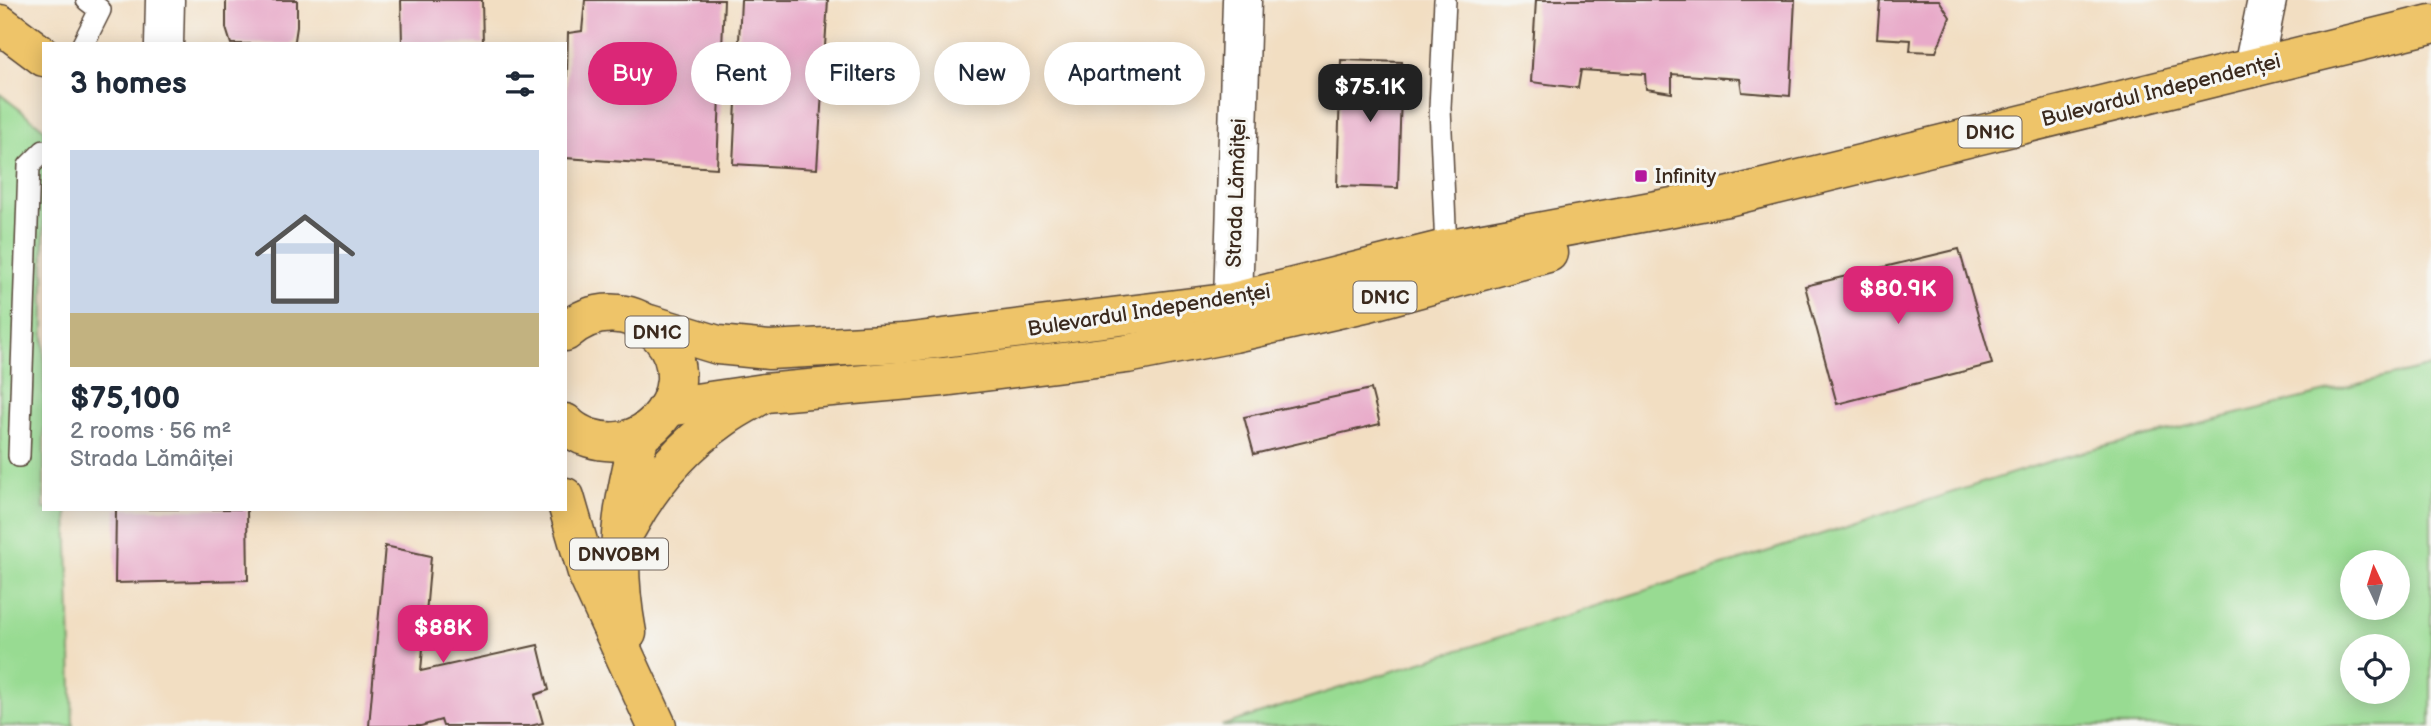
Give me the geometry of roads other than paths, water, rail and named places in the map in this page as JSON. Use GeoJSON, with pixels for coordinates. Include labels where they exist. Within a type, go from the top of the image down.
{"type":"FeatureCollection","features":[{"type":"Feature","properties":{"kind":"main road"},"geometry":{"type":"LineString","coordinates":[[0,24],[42,56]]}},
{"type":"Feature","properties":{"kind":"main road","name":"Bulevardul Independenței"},"geometry":{"type":"LineString","coordinates":[[649,324],[719,345],[769,350],[903,343],[1233,302],[1446,249],[1727,197],[2431,24]]}},
{"type":"Feature","properties":{"kind":"main road","name":"Bulevardul Independenței"},"geometry":{"type":"LineString","coordinates":[[668,407],[765,393],[1035,366],[1126,354],[1234,334],[1540,256],[1727,197]]}},
{"type":"Feature","properties":{"kind":"main road","name":"DN1C"},"geometry":{"type":"LineString","coordinates":[[567,296],[632,316],[649,324],[663,338],[676,371],[675,390],[668,407]]}},
{"type":"Feature","properties":{"kind":"main road","name":"DN1C"},"geometry":{"type":"LineString","coordinates":[[567,330],[575,323],[593,315],[613,312]]}},
{"type":"Feature","properties":{"kind":"main road","name":"DNVOBM"},"geometry":{"type":"LineString","coordinates":[[620,542],[636,512],[661,476],[692,443],[723,417],[765,393]]}},
{"type":"Feature","properties":{"kind":"main road"},"geometry":{"type":"LineString","coordinates":[[567,424],[582,435],[611,442],[640,435],[656,424],[668,407]]}},
{"type":"Feature","properties":{"kind":"main road","name":"DNVOBM"},"geometry":{"type":"LineString","coordinates":[[634,673],[620,597],[620,542],[626,489],[640,435]]}},
{"type":"Feature","properties":{"kind":"main road","name":"DNVOBM"},"geometry":{"type":"LineString","coordinates":[[567,504],[588,576]]}},
{"type":"Feature","properties":{"kind":"main road","name":"DNVOBM"},"geometry":{"type":"LineString","coordinates":[[546,511],[588,576],[657,726]]}},
{"type":"Feature","properties":{"kind":"street"},"geometry":{"type":"LineString","coordinates":[[164,42],[165,0]]}},
{"type":"Feature","properties":{"kind":"street","name":"Strada Lămâiței"},"geometry":{"type":"LineString","coordinates":[[1233,302],[1242,0]]}},
{"type":"Feature","properties":{"kind":"street"},"geometry":{"type":"LineString","coordinates":[[2253,68],[2267,0]]}},
{"type":"Feature","properties":{"kind":"lane"},"geometry":{"type":"LineString","coordinates":[[84,42],[100,10],[87,0]]}},
{"type":"Feature","properties":{"kind":"lane"},"geometry":{"type":"LineString","coordinates":[[1445,0],[1440,108],[1446,249]]}},
{"type":"Feature","properties":{"kind":"lane"},"geometry":{"type":"LineString","coordinates":[[19,456],[29,166],[42,153]]}},
{"type":"Feature","properties":{"kind":"place","name":"Infinity"},"geometry":{"type":"Point","coordinates":[1641,176]}}]}
